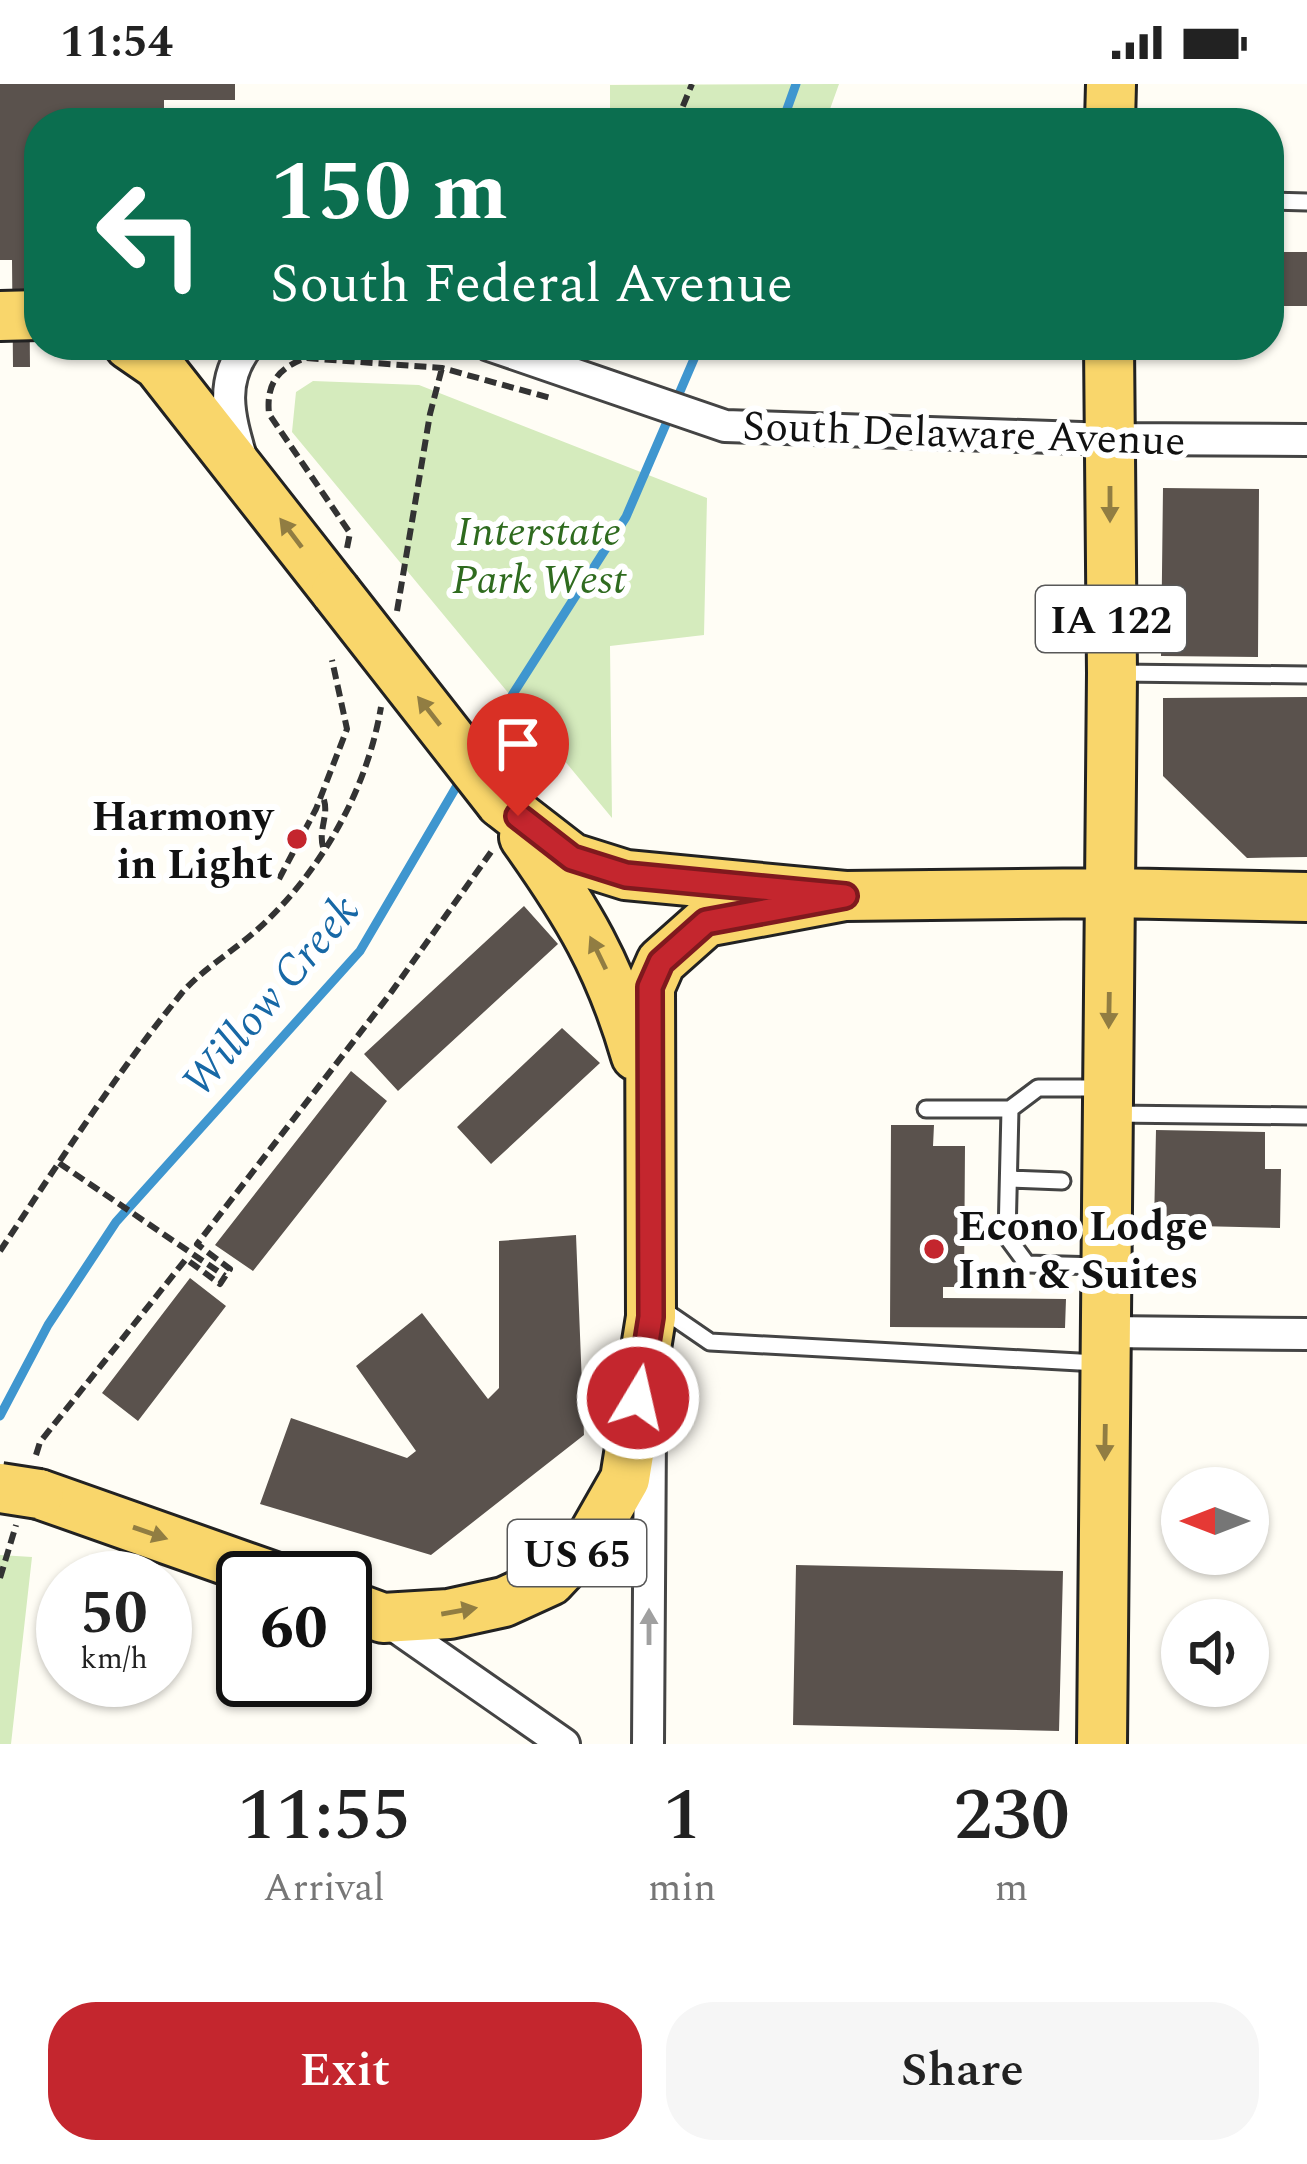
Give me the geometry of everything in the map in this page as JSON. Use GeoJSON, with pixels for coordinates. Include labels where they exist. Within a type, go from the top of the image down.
{"type":"FeatureCollection","features":[{"type":"Feature","properties":{"kind":"main road","name":"US 65"},"geometry":{"type":"LineString","coordinates":[[150,360],[246,474],[501,803],[572,858],[626,875],[845,896],[1110,893]]}},
{"type":"Feature","properties":{"kind":"main road","name":"IA 122"},"geometry":{"type":"LineString","coordinates":[[1109,360],[1110,893]]}},
{"type":"Feature","properties":{"kind":"main road"},"geometry":{"type":"LineString","coordinates":[[501,803],[596,946],[621,1005],[650,1104]]}},
{"type":"Feature","properties":{"kind":"main road"},"geometry":{"type":"LineString","coordinates":[[1102,1744],[1110,893],[1307,897]]}},
{"type":"Feature","properties":{"kind":"main road","name":"US 65"},"geometry":{"type":"LineString","coordinates":[[372,1611],[449,1614],[504,1602],[550,1581],[593,1535],[625,1479],[651,1309],[650,987],[661,962],[706,922],[845,896]]}},
{"type":"Feature","properties":{"kind":"main road"},"geometry":{"type":"LineString","coordinates":[[23,1489],[216,1556]]}},
{"type":"Feature","properties":{"kind":"street"},"geometry":{"type":"LineString","coordinates":[[236,360],[228,387],[230,419],[246,474]]}},
{"type":"Feature","properties":{"kind":"street","name":"South Delaware Avenue"},"geometry":{"type":"LineString","coordinates":[[532,360],[725,426],[1110,439],[1307,440]]}},
{"type":"Feature","properties":{"kind":"street"},"geometry":{"type":"LineString","coordinates":[[648,1744],[651,1309]]}},
{"type":"Feature","properties":{"kind":"street"},"geometry":{"type":"LineString","coordinates":[[1106,1348],[1307,1334]]}},
{"type":"Feature","properties":{"kind":"street"},"geometry":{"type":"LineString","coordinates":[[372,1616],[564,1744]]}},
{"type":"Feature","properties":{"kind":"lane"},"geometry":{"type":"LineString","coordinates":[[1112,673],[1307,675]]}},
{"type":"Feature","properties":{"kind":"lane"},"geometry":{"type":"LineString","coordinates":[[926,1108],[1010,1109],[1038,1088],[1108,1101],[1307,1117]]}},
{"type":"Feature","properties":{"kind":"lane"},"geometry":{"type":"LineString","coordinates":[[1010,1109],[1007,1238],[1027,1264],[1107,1266]]}},
{"type":"Feature","properties":{"kind":"lane"},"geometry":{"type":"LineString","coordinates":[[1009,1179],[1062,1181]]}},
{"type":"Feature","properties":{"kind":"lane"},"geometry":{"type":"LineString","coordinates":[[651,1309],[710,1342],[1106,1348]]}},
{"type":"Feature","properties":{"kind":"path"},"geometry":{"type":"LineString","coordinates":[[300,360],[284,367],[273,381],[267,396],[269,414],[350,532]]}},
{"type":"Feature","properties":{"kind":"path"},"geometry":{"type":"LineString","coordinates":[[332,360],[442,368],[553,402],[563,371]]}},
{"type":"Feature","properties":{"kind":"path"},"geometry":{"type":"LineString","coordinates":[[396,619],[442,368]]}},
{"type":"Feature","properties":{"kind":"path"},"geometry":{"type":"LineString","coordinates":[[279,879],[322,794],[347,730],[332,660]]}},
{"type":"Feature","properties":{"kind":"path"},"geometry":{"type":"LineString","coordinates":[[0,1251],[126,1064],[185,988],[294,893],[344,820],[377,733],[384,687]]}},
{"type":"Feature","properties":{"kind":"path"},"geometry":{"type":"LineString","coordinates":[[322,794],[327,807],[319,833],[323,848]]}},
{"type":"Feature","properties":{"kind":"path"},"geometry":{"type":"LineString","coordinates":[[0,1578],[40,1442],[186,1259],[220,1284],[230,1269],[197,1244],[390,994],[501,838],[501,803]]}},
{"type":"Feature","properties":{"kind":"path"},"geometry":{"type":"LineString","coordinates":[[59,1163],[225,1276]]}},
{"type":"Feature","properties":{"kind":"green space"},"geometry":{"type":"Polygon","coordinates":[[[839,84],[830,108],[610,108],[610,85],[839,84]]]}},
{"type":"Feature","properties":{"kind":"green space","name":"Interstate Park West"},"geometry":{"type":"Polygon","coordinates":[[[313,381],[419,385],[707,498],[704,635],[610,646],[612,818],[292,432],[296,392],[313,381]]]}},
{"type":"Feature","properties":{"kind":"green space"},"geometry":{"type":"Polygon","coordinates":[[[0,1555],[32,1557],[11,1744],[0,1744],[0,1555]]]}},
{"type":"Feature","properties":{"kind":"building"},"geometry":{"type":"Polygon","coordinates":[[[0,84],[235,84],[235,100],[164,100],[164,108],[24,108],[24,360],[30,360],[30,367],[13,367],[12,260],[0,260],[0,84]]]}},
{"type":"Feature","properties":{"kind":"building"},"geometry":{"type":"Polygon","coordinates":[[[1284,252],[1307,252],[1307,306],[1284,306],[1284,252]]]}},
{"type":"Feature","properties":{"kind":"building"},"geometry":{"type":"Polygon","coordinates":[[[1163,488],[1259,489],[1258,657],[1161,656],[1163,488]]]}},
{"type":"Feature","properties":{"kind":"building"},"geometry":{"type":"Polygon","coordinates":[[[1307,697],[1307,857],[1247,858],[1163,776],[1163,698],[1307,697]]]}},
{"type":"Feature","properties":{"kind":"building"},"geometry":{"type":"Polygon","coordinates":[[[524,906],[558,944],[398,1091],[364,1054],[524,906]]]}},
{"type":"Feature","properties":{"kind":"building"},"geometry":{"type":"Polygon","coordinates":[[[562,1028],[600,1063],[491,1164],[457,1127],[562,1028]]]}},
{"type":"Feature","properties":{"kind":"building"},"geometry":{"type":"Polygon","coordinates":[[[351,1071],[387,1101],[253,1271],[215,1245],[351,1071]]]}},
{"type":"Feature","properties":{"kind":"building"},"geometry":{"type":"Polygon","coordinates":[[[891,1125],[934,1125],[933,1146],[965,1146],[964,1287],[943,1287],[943,1298],[1066,1299],[1065,1328],[890,1327],[891,1125]]]}},
{"type":"Feature","properties":{"kind":"building"},"geometry":{"type":"Polygon","coordinates":[[[1156,1130],[1265,1132],[1265,1169],[1281,1169],[1280,1228],[1154,1225],[1156,1130]]]}},
{"type":"Feature","properties":{"kind":"building"},"geometry":{"type":"Polygon","coordinates":[[[576,1235],[584,1435],[431,1555],[260,1504],[291,1418],[407,1458],[416,1451],[356,1366],[422,1313],[488,1399],[499,1388],[499,1241],[576,1235]]]}},
{"type":"Feature","properties":{"kind":"building"},"geometry":{"type":"Polygon","coordinates":[[[190,1278],[226,1306],[138,1421],[102,1393],[190,1278]]]}},
{"type":"Feature","properties":{"kind":"building"},"geometry":{"type":"Polygon","coordinates":[[[796,1565],[1063,1571],[1059,1731],[793,1725],[796,1565]]]}},
{"type":"Feature","properties":{"kind":"waterway","name":"Willow Creek"},"geometry":{"type":"LineString","coordinates":[[787,108],[796,84]]}},
{"type":"Feature","properties":{"kind":"waterway","name":"Willow Creek"},"geometry":{"type":"LineString","coordinates":[[479,747],[626,517],[694,360]]}},
{"type":"Feature","properties":{"kind":"waterway","name":"Willow Creek"},"geometry":{"type":"LineString","coordinates":[[0,1416],[48,1325],[116,1222],[360,951],[462,777]]}},
{"type":"Feature","properties":{"kind":"place","name":"Harmony in Light"},"geometry":{"type":"Point","coordinates":[297,839]}},
{"type":"Feature","properties":{"kind":"place","name":"Econo Lodge Inn & Suites"},"geometry":{"type":"Point","coordinates":[934,1249]}},
{"type":"Feature","properties":{"kind":"route"},"geometry":{"type":"LineString","coordinates":[[518,816],[572,858],[626,875],[845,896],[706,922],[661,962],[650,987],[651,1317],[638,1398]]}}]}
